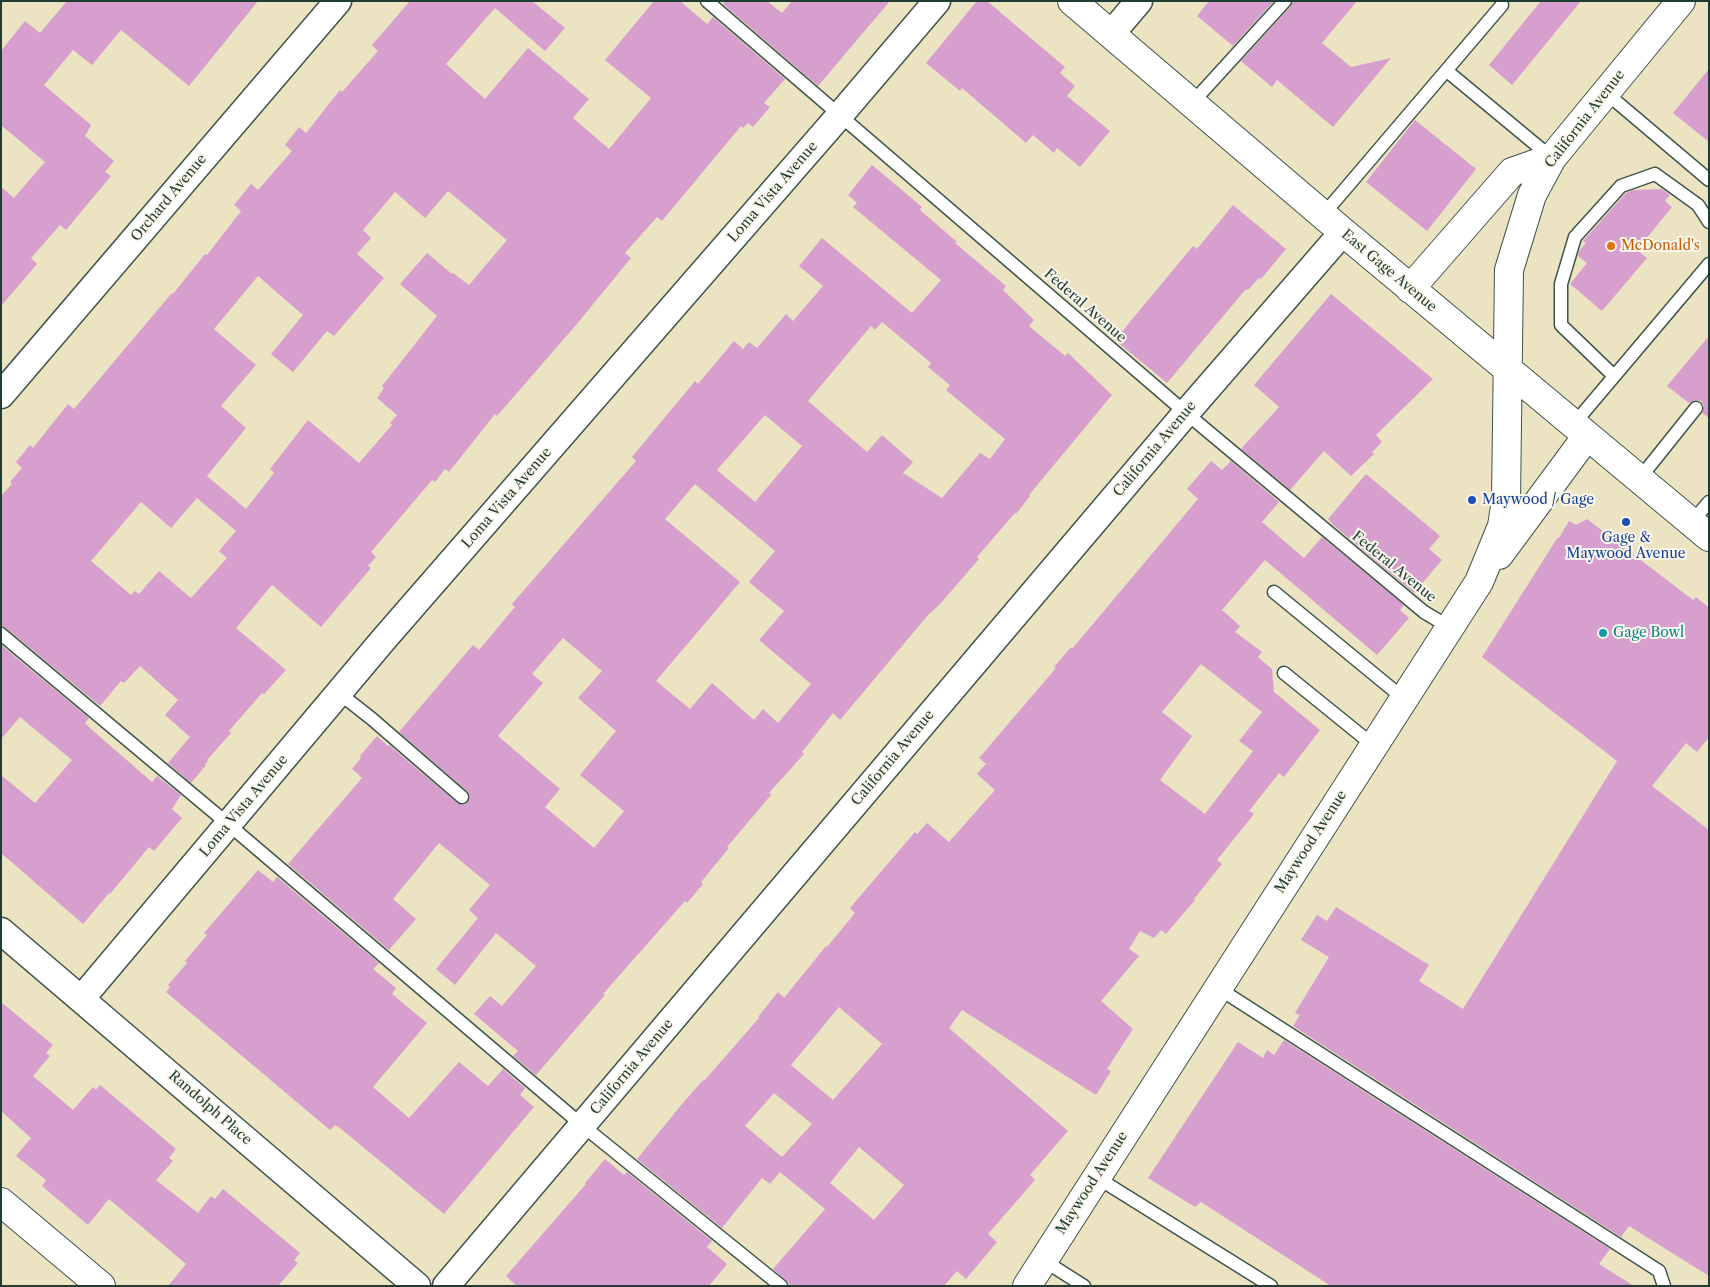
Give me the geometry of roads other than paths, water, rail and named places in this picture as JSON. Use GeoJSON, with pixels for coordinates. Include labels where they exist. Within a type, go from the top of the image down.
{"type":"FeatureCollection","features":[{"type":"Feature","properties":{"kind":"street","name":"Orchard Avenue"},"geometry":{"type":"LineString","coordinates":[[1,395],[338,1]]}},
{"type":"Feature","properties":{"kind":"street","name":"Loma Vista Avenue"},"geometry":{"type":"LineString","coordinates":[[82,998],[339,693],[937,1]]}},
{"type":"Feature","properties":{"kind":"street","name":"East Gage Avenue"},"geometry":{"type":"LineString","coordinates":[[1072,1],[1333,224],[1580,430],[1640,478],[1703,520]]}},
{"type":"Feature","properties":{"kind":"street"},"geometry":{"type":"LineString","coordinates":[[1111,34],[1139,1]]}},
{"type":"Feature","properties":{"kind":"street","name":"California Avenue"},"geometry":{"type":"LineString","coordinates":[[1508,370],[1509,270],[1532,195],[1552,158],[1681,1]]}},
{"type":"Feature","properties":{"kind":"street"},"geometry":{"type":"LineString","coordinates":[[1410,289],[1512,172],[1552,158]]}},
{"type":"Feature","properties":{"kind":"street","name":"California Avenue"},"geometry":{"type":"LineString","coordinates":[[446,1286],[1186,413],[1333,224]]}},
{"type":"Feature","properties":{"kind":"street","name":"Maywood Avenue"},"geometry":{"type":"LineString","coordinates":[[1027,1286],[1479,582],[1502,526],[1508,370]]}},
{"type":"Feature","properties":{"kind":"street"},"geometry":{"type":"LineString","coordinates":[[1479,582],[1580,430]]}},
{"type":"Feature","properties":{"kind":"street","name":"Randolph Place"},"geometry":{"type":"LineString","coordinates":[[1,931],[82,998],[417,1286]]}},
{"type":"Feature","properties":{"kind":"street"},"geometry":{"type":"LineString","coordinates":[[1,1202],[101,1286]]}},
{"type":"Feature","properties":{"kind":"lane","name":"Federal Avenue"},"geometry":{"type":"LineString","coordinates":[[707,1],[1186,413],[1424,612],[1449,627]]}},
{"type":"Feature","properties":{"kind":"lane"},"geometry":{"type":"LineString","coordinates":[[1192,103],[1285,1]]}},
{"type":"Feature","properties":{"kind":"lane"},"geometry":{"type":"LineString","coordinates":[[1333,224],[1447,71],[1502,5]]}},
{"type":"Feature","properties":{"kind":"lane"},"geometry":{"type":"LineString","coordinates":[[1447,71],[1552,158]]}},
{"type":"Feature","properties":{"kind":"lane"},"geometry":{"type":"LineString","coordinates":[[1605,92],[1709,180]]}},
{"type":"Feature","properties":{"kind":"lane"},"geometry":{"type":"LineString","coordinates":[[1614,376],[1561,325],[1561,284],[1575,237],[1621,186],[1655,174],[1698,205],[1709,222]]}},
{"type":"Feature","properties":{"kind":"lane"},"geometry":{"type":"LineString","coordinates":[[1580,430],[1614,376],[1709,264]]}},
{"type":"Feature","properties":{"kind":"lane"},"geometry":{"type":"LineString","coordinates":[[1640,478],[1696,408]]}},
{"type":"Feature","properties":{"kind":"lane"},"geometry":{"type":"LineString","coordinates":[[1274,592],[1403,698]]}},
{"type":"Feature","properties":{"kind":"lane"},"geometry":{"type":"LineString","coordinates":[[1,634],[583,1126],[781,1286]]}},
{"type":"Feature","properties":{"kind":"lane"},"geometry":{"type":"LineString","coordinates":[[1284,673],[1373,745]]}},
{"type":"Feature","properties":{"kind":"lane"},"geometry":{"type":"LineString","coordinates":[[339,693],[462,797]]}},
{"type":"Feature","properties":{"kind":"lane"},"geometry":{"type":"LineString","coordinates":[[1218,988],[1659,1270],[1664,1286]]}},
{"type":"Feature","properties":{"kind":"lane"},"geometry":{"type":"LineString","coordinates":[[1096,1176],[1271,1286]]}},
{"type":"Feature","properties":{"kind":"lane"},"geometry":{"type":"LineString","coordinates":[[1043,1260],[1084,1286]]}},
{"type":"Feature","properties":{"kind":"place","name":"McDonald's"},"geometry":{"type":"Point","coordinates":[1611,246]}},
{"type":"Feature","properties":{"kind":"place","name":"Maywood / Gage"},"geometry":{"type":"Point","coordinates":[1472,500]}},
{"type":"Feature","properties":{"kind":"place","name":"Gage & Maywood Avenue"},"geometry":{"type":"Point","coordinates":[1626,522]}},
{"type":"Feature","properties":{"kind":"place","name":"Gage Bowl"},"geometry":{"type":"Point","coordinates":[1603,633]}}]}
